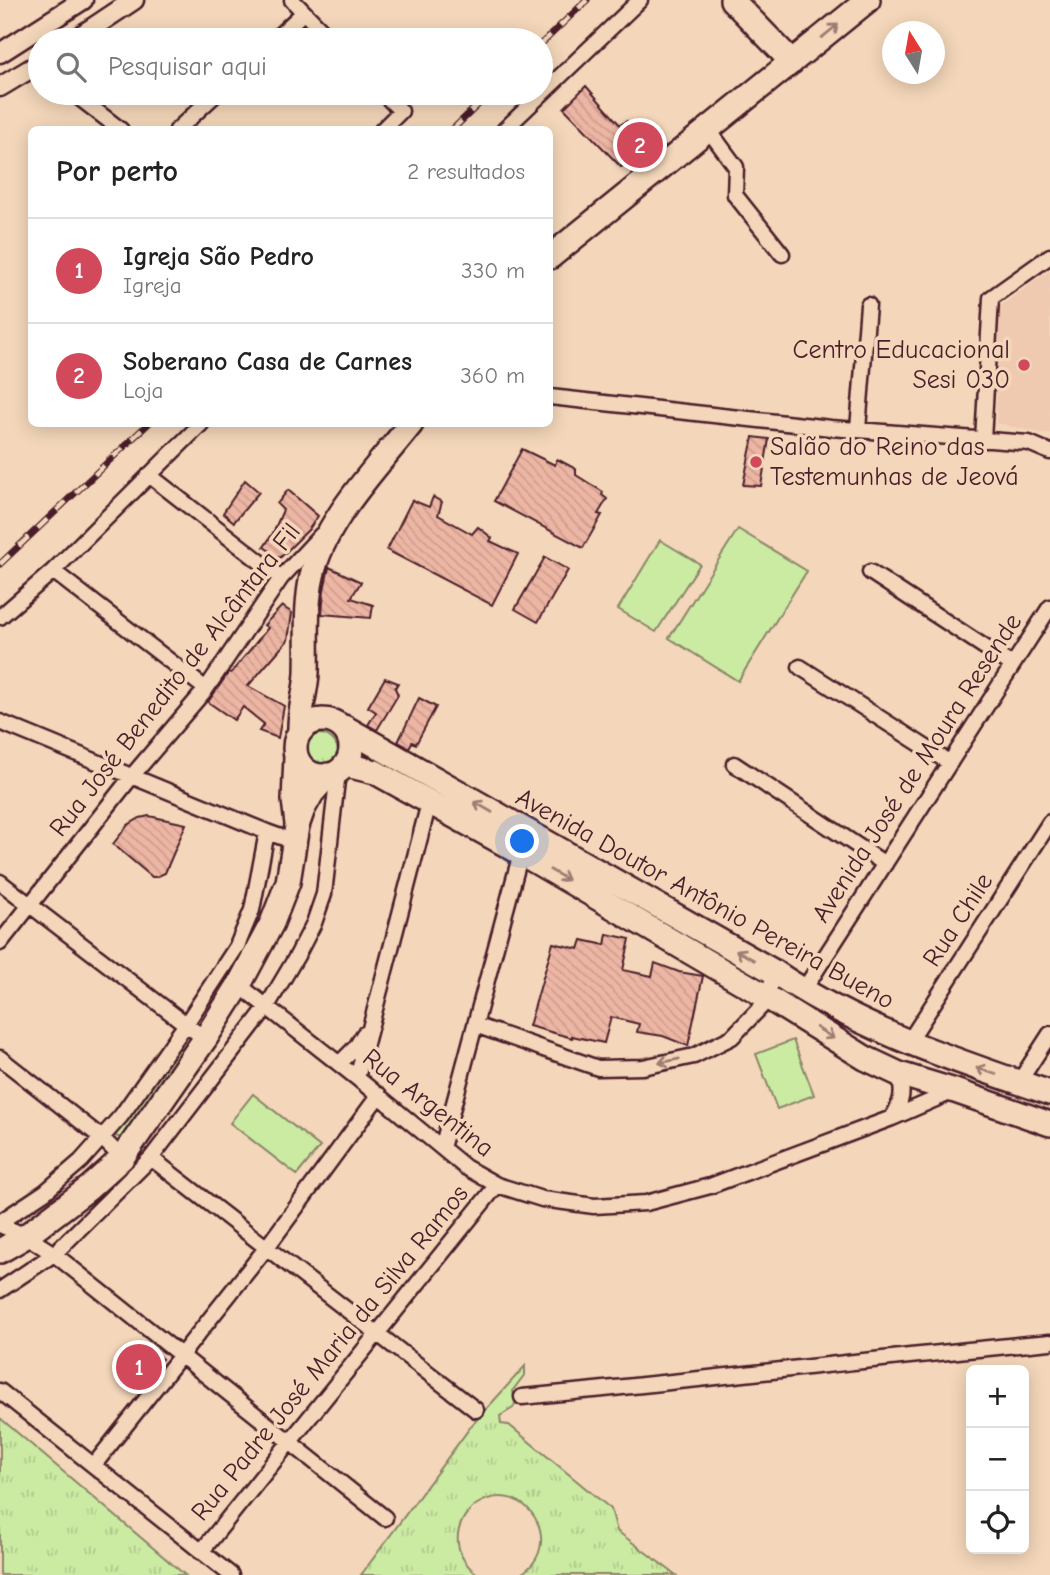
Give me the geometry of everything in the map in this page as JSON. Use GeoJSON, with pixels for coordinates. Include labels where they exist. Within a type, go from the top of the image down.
{"type":"FeatureCollection","features":[{"type":"Feature","properties":{"kind":"main road"},"geometry":{"type":"LineString","coordinates":[[732,0],[792,62]]}},
{"type":"Feature","properties":{"kind":"main road"},"geometry":{"type":"LineString","coordinates":[[553,255],[869,0]]}},
{"type":"Feature","properties":{"kind":"main road"},"geometry":{"type":"LineString","coordinates":[[296,834],[295,742],[300,731],[299,717],[306,677],[312,576],[322,546],[340,516],[409,427]]}},
{"type":"Feature","properties":{"kind":"main road"},"geometry":{"type":"LineString","coordinates":[[0,1251],[26,1236],[89,1188],[122,1158],[239,985],[272,923],[288,882],[303,809],[313,793],[352,754],[351,739],[316,708],[306,677]]}},
{"type":"Feature","properties":{"kind":"main road"},"geometry":{"type":"LineString","coordinates":[[300,731],[315,720],[335,723]]}},
{"type":"Feature","properties":{"kind":"main road","name":"Avenida Doutor Antônio Pereira Bueno"},"geometry":{"type":"LineString","coordinates":[[335,723],[776,973],[803,991],[908,1044],[1050,1093]]}},
{"type":"Feature","properties":{"kind":"main road"},"geometry":{"type":"LineString","coordinates":[[296,757],[303,769],[317,776],[337,771]]}},
{"type":"Feature","properties":{"kind":"main road","name":"Avenida Doutor Antônio Pereira Bueno"},"geometry":{"type":"LineString","coordinates":[[337,771],[375,772],[521,853],[767,997],[865,1058],[899,1074],[1050,1124]]}},
{"type":"Feature","properties":{"kind":"street"},"geometry":{"type":"LineString","coordinates":[[39,28],[83,0]]}},
{"type":"Feature","properties":{"kind":"street"},"geometry":{"type":"LineString","coordinates":[[92,28],[134,0]]}},
{"type":"Feature","properties":{"kind":"street"},"geometry":{"type":"LineString","coordinates":[[292,0],[319,28]]}},
{"type":"Feature","properties":{"kind":"street"},"geometry":{"type":"LineString","coordinates":[[553,83],[639,0]]}},
{"type":"Feature","properties":{"kind":"street"},"geometry":{"type":"LineString","coordinates":[[287,28],[304,12]]}},
{"type":"Feature","properties":{"kind":"street"},"geometry":{"type":"LineString","coordinates":[[0,53],[28,35]]}},
{"type":"Feature","properties":{"kind":"street"},"geometry":{"type":"LineString","coordinates":[[0,87],[28,71]]}},
{"type":"Feature","properties":{"kind":"street"},"geometry":{"type":"LineString","coordinates":[[89,105],[116,126]]}},
{"type":"Feature","properties":{"kind":"street"},"geometry":{"type":"LineString","coordinates":[[181,126],[204,105]]}},
{"type":"Feature","properties":{"kind":"street"},"geometry":{"type":"LineString","coordinates":[[386,126],[401,111],[395,105]]}},
{"type":"Feature","properties":{"kind":"street"},"geometry":{"type":"LineString","coordinates":[[508,126],[530,105]]}},
{"type":"Feature","properties":{"kind":"street"},"geometry":{"type":"LineString","coordinates":[[708,129],[733,160],[736,173],[735,195],[782,254]]}},
{"type":"Feature","properties":{"kind":"street"},"geometry":{"type":"LineString","coordinates":[[983,440],[991,298],[1050,256]]}},
{"type":"Feature","properties":{"kind":"street"},"geometry":{"type":"LineString","coordinates":[[858,429],[868,305]]}},
{"type":"Feature","properties":{"kind":"street"},"geometry":{"type":"LineString","coordinates":[[553,397],[858,429],[1029,443],[1050,452]]}},
{"type":"Feature","properties":{"kind":"street"},"geometry":{"type":"LineString","coordinates":[[0,617],[53,571],[198,427]]}},
{"type":"Feature","properties":{"kind":"street"},"geometry":{"type":"LineString","coordinates":[[149,475],[281,578]]}},
{"type":"Feature","properties":{"kind":"street","name":"Rua José Benedito de Alcântara Fil"},"geometry":{"type":"LineString","coordinates":[[0,943],[132,776],[206,689],[281,578],[340,516]]}},
{"type":"Feature","properties":{"kind":"street"},"geometry":{"type":"LineString","coordinates":[[53,571],[206,689]]}},
{"type":"Feature","properties":{"kind":"street"},"geometry":{"type":"LineString","coordinates":[[870,572],[1012,665]]}},
{"type":"Feature","properties":{"kind":"street","name":"Avenida José de Moura Resende"},"geometry":{"type":"LineString","coordinates":[[803,991],[1050,607]]}},
{"type":"Feature","properties":{"kind":"street"},"geometry":{"type":"LineString","coordinates":[[800,667],[950,763]]}},
{"type":"Feature","properties":{"kind":"street"},"geometry":{"type":"LineString","coordinates":[[0,722],[267,832],[296,834]]}},
{"type":"Feature","properties":{"kind":"street"},"geometry":{"type":"LineString","coordinates":[[734,764],[885,864]]}},
{"type":"Feature","properties":{"kind":"street"},"geometry":{"type":"LineString","coordinates":[[0,1290],[54,1254],[152,1158],[266,1008],[314,923],[324,894],[337,771]]}},
{"type":"Feature","properties":{"kind":"street"},"geometry":{"type":"LineString","coordinates":[[357,1078],[429,803]]}},
{"type":"Feature","properties":{"kind":"street","name":"Rua Chile"},"geometry":{"type":"LineString","coordinates":[[908,1044],[1050,822]]}},
{"type":"Feature","properties":{"kind":"street"},"geometry":{"type":"LineString","coordinates":[[267,832],[252,910],[237,946],[186,1024],[121,1116],[81,1161],[45,1192],[0,1223],[54,1254],[385,1518]]}},
{"type":"Feature","properties":{"kind":"street"},"geometry":{"type":"LineString","coordinates":[[442,1148],[521,853]]}},
{"type":"Feature","properties":{"kind":"street"},"geometry":{"type":"LineString","coordinates":[[0,882],[205,1039]]}},
{"type":"Feature","properties":{"kind":"street"},"geometry":{"type":"LineString","coordinates":[[475,1025],[598,1068],[643,1067],[694,1056],[732,1037],[754,1017],[767,997],[776,973]]}},
{"type":"Feature","properties":{"kind":"street","name":"Rua Argentina"},"geometry":{"type":"LineString","coordinates":[[239,985],[465,1167],[497,1185],[542,1199],[594,1206],[646,1203],[709,1186],[892,1118],[956,1091]]}},
{"type":"Feature","properties":{"kind":"street"},"geometry":{"type":"LineString","coordinates":[[339,1065],[356,1047],[369,1027]]}},
{"type":"Feature","properties":{"kind":"street"},"geometry":{"type":"LineString","coordinates":[[1018,1082],[1050,1034]]}},
{"type":"Feature","properties":{"kind":"street"},"geometry":{"type":"LineString","coordinates":[[0,1058],[102,1138],[122,1158]]}},
{"type":"Feature","properties":{"kind":"street"},"geometry":{"type":"LineString","coordinates":[[892,1118],[901,1103],[903,1088],[899,1074]]}},
{"type":"Feature","properties":{"kind":"street"},"geometry":{"type":"LineString","coordinates":[[94,1465],[267,1247],[379,1096]]}},
{"type":"Feature","properties":{"kind":"street"},"geometry":{"type":"LineString","coordinates":[[152,1158],[476,1410]]}},
{"type":"Feature","properties":{"kind":"street","name":"Rua Padre José Maria da Silva Ramos"},"geometry":{"type":"LineString","coordinates":[[201,1552],[497,1185]]}},
{"type":"Feature","properties":{"kind":"street"},"geometry":{"type":"LineString","coordinates":[[522,1397],[687,1382],[887,1357],[1050,1342]]}},
{"type":"Feature","properties":{"kind":"street"},"geometry":{"type":"LineString","coordinates":[[0,1391],[230,1575]]}},
{"type":"Feature","properties":{"kind":"shaded area","name":"Centro Educacional Sesi 030"},"geometry":{"type":"Polygon","coordinates":[[[1050,270],[1050,435],[996,423],[999,307],[1050,270]]]}},
{"type":"Feature","properties":{"kind":"green space"},"geometry":{"type":"Polygon","coordinates":[[[738,529],[807,571],[738,681],[669,638],[738,529]]]}},
{"type":"Feature","properties":{"kind":"green space"},"geometry":{"type":"Polygon","coordinates":[[[660,540],[700,564],[656,632],[618,609],[660,540]]]}},
{"type":"Feature","properties":{"kind":"green space"},"geometry":{"type":"Polygon","coordinates":[[[319,734],[332,740],[338,753],[332,766],[319,772],[306,766],[300,753],[306,740],[319,734]]]}},
{"type":"Feature","properties":{"kind":"green space"},"geometry":{"type":"Polygon","coordinates":[[[185,1036],[185,1045],[122,1138],[115,1136],[116,1131],[185,1036]]]}},
{"type":"Feature","properties":{"kind":"green space"},"geometry":{"type":"Polygon","coordinates":[[[793,1040],[814,1095],[777,1109],[756,1054],[793,1040]]]}},
{"type":"Feature","properties":{"kind":"green space"},"geometry":{"type":"Polygon","coordinates":[[[253,1094],[320,1147],[297,1175],[230,1123],[253,1094]]]}},
{"type":"Feature","properties":{"kind":"green space"},"geometry":{"type":"Polygon","coordinates":[[[525,1366],[525,1374],[513,1390],[515,1404],[500,1416],[501,1424],[509,1425],[611,1509],[617,1531],[676,1575],[519,1575],[533,1563],[540,1548],[541,1533],[535,1518],[526,1507],[512,1499],[497,1497],[471,1509],[459,1529],[460,1552],[466,1563],[479,1575],[361,1575],[472,1425],[525,1366]]]}},
{"type":"Feature","properties":{"kind":"green space"},"geometry":{"type":"Polygon","coordinates":[[[0,1418],[185,1575],[0,1575],[0,1418]]]}},
{"type":"Feature","properties":{"kind":"building"},"geometry":{"type":"Polygon","coordinates":[[[586,86],[620,125],[627,121],[648,142],[643,154],[621,167],[564,108],[586,86]]]}},
{"type":"Feature","properties":{"kind":"building","name":"Salão do Reino das Testemunhas de Jeová"},"geometry":{"type":"Polygon","coordinates":[[[753,437],[769,439],[761,486],[743,485],[753,437]]]}},
{"type":"Feature","properties":{"kind":"building"},"geometry":{"type":"Polygon","coordinates":[[[522,449],[555,465],[557,459],[576,469],[576,475],[603,492],[602,495],[607,499],[598,514],[602,515],[583,548],[494,501],[522,449]]]}},
{"type":"Feature","properties":{"kind":"building"},"geometry":{"type":"Polygon","coordinates":[[[245,480],[259,492],[234,522],[223,513],[245,480]]]}},
{"type":"Feature","properties":{"kind":"building"},"geometry":{"type":"Polygon","coordinates":[[[288,490],[318,516],[280,558],[264,547],[283,510],[277,504],[288,490]]]}},
{"type":"Feature","properties":{"kind":"building"},"geometry":{"type":"Polygon","coordinates":[[[433,497],[442,502],[438,515],[472,534],[478,527],[492,538],[490,541],[518,554],[492,605],[387,550],[412,500],[429,507],[433,497]]]}},
{"type":"Feature","properties":{"kind":"building"},"geometry":{"type":"Polygon","coordinates":[[[545,557],[568,570],[538,622],[515,609],[545,557]]]}},
{"type":"Feature","properties":{"kind":"building"},"geometry":{"type":"Polygon","coordinates":[[[329,567],[361,582],[351,598],[373,605],[371,618],[322,614],[329,567]]]}},
{"type":"Feature","properties":{"kind":"building"},"geometry":{"type":"Polygon","coordinates":[[[282,606],[292,613],[288,640],[248,686],[284,706],[278,738],[259,731],[264,724],[243,707],[234,720],[208,702],[229,672],[231,673],[268,628],[264,625],[282,606]]]}},
{"type":"Feature","properties":{"kind":"building"},"geometry":{"type":"Polygon","coordinates":[[[385,678],[398,683],[395,688],[398,695],[377,730],[368,725],[376,712],[368,707],[385,678]]]}},
{"type":"Feature","properties":{"kind":"building"},"geometry":{"type":"Polygon","coordinates":[[[419,698],[436,707],[416,744],[412,742],[409,748],[398,742],[419,698]]]}},
{"type":"Feature","properties":{"kind":"building"},"geometry":{"type":"Polygon","coordinates":[[[149,816],[186,824],[165,873],[156,877],[152,877],[113,844],[128,825],[149,816]]]}},
{"type":"Feature","properties":{"kind":"building"},"geometry":{"type":"Polygon","coordinates":[[[607,934],[630,939],[623,970],[652,976],[655,963],[679,972],[703,976],[688,1046],[663,1036],[637,1032],[639,1024],[611,1017],[604,1043],[572,1038],[529,1026],[553,943],[579,949],[582,940],[605,945],[607,934]]]}},
{"type":"Feature","properties":{"kind":"building"},"geometry":{"type":"Polygon","coordinates":[[[143,1344],[162,1359],[135,1390],[117,1375],[143,1344]]]}},
{"type":"Feature","properties":{"kind":"railway"},"geometry":{"type":"LineString","coordinates":[[553,33],[587,0]]}},
{"type":"Feature","properties":{"kind":"railway"},"geometry":{"type":"LineString","coordinates":[[456,126],[478,105]]}},
{"type":"Feature","properties":{"kind":"railway"},"geometry":{"type":"LineString","coordinates":[[0,564],[145,427]]}},
{"type":"Feature","properties":{"kind":"place","name":"Soberano Casa de Carnes"},"geometry":{"type":"Point","coordinates":[640,145]}},
{"type":"Feature","properties":{"kind":"place","name":"Centro Educacional Sesi 030"},"geometry":{"type":"Point","coordinates":[1024,365]}},
{"type":"Feature","properties":{"kind":"place","name":"Salão do Reino das Testemunhas de Jeová"},"geometry":{"type":"Point","coordinates":[756,462]}},
{"type":"Feature","properties":{"kind":"place","name":"Igreja São Pedro"},"geometry":{"type":"Point","coordinates":[139,1367]}}]}
